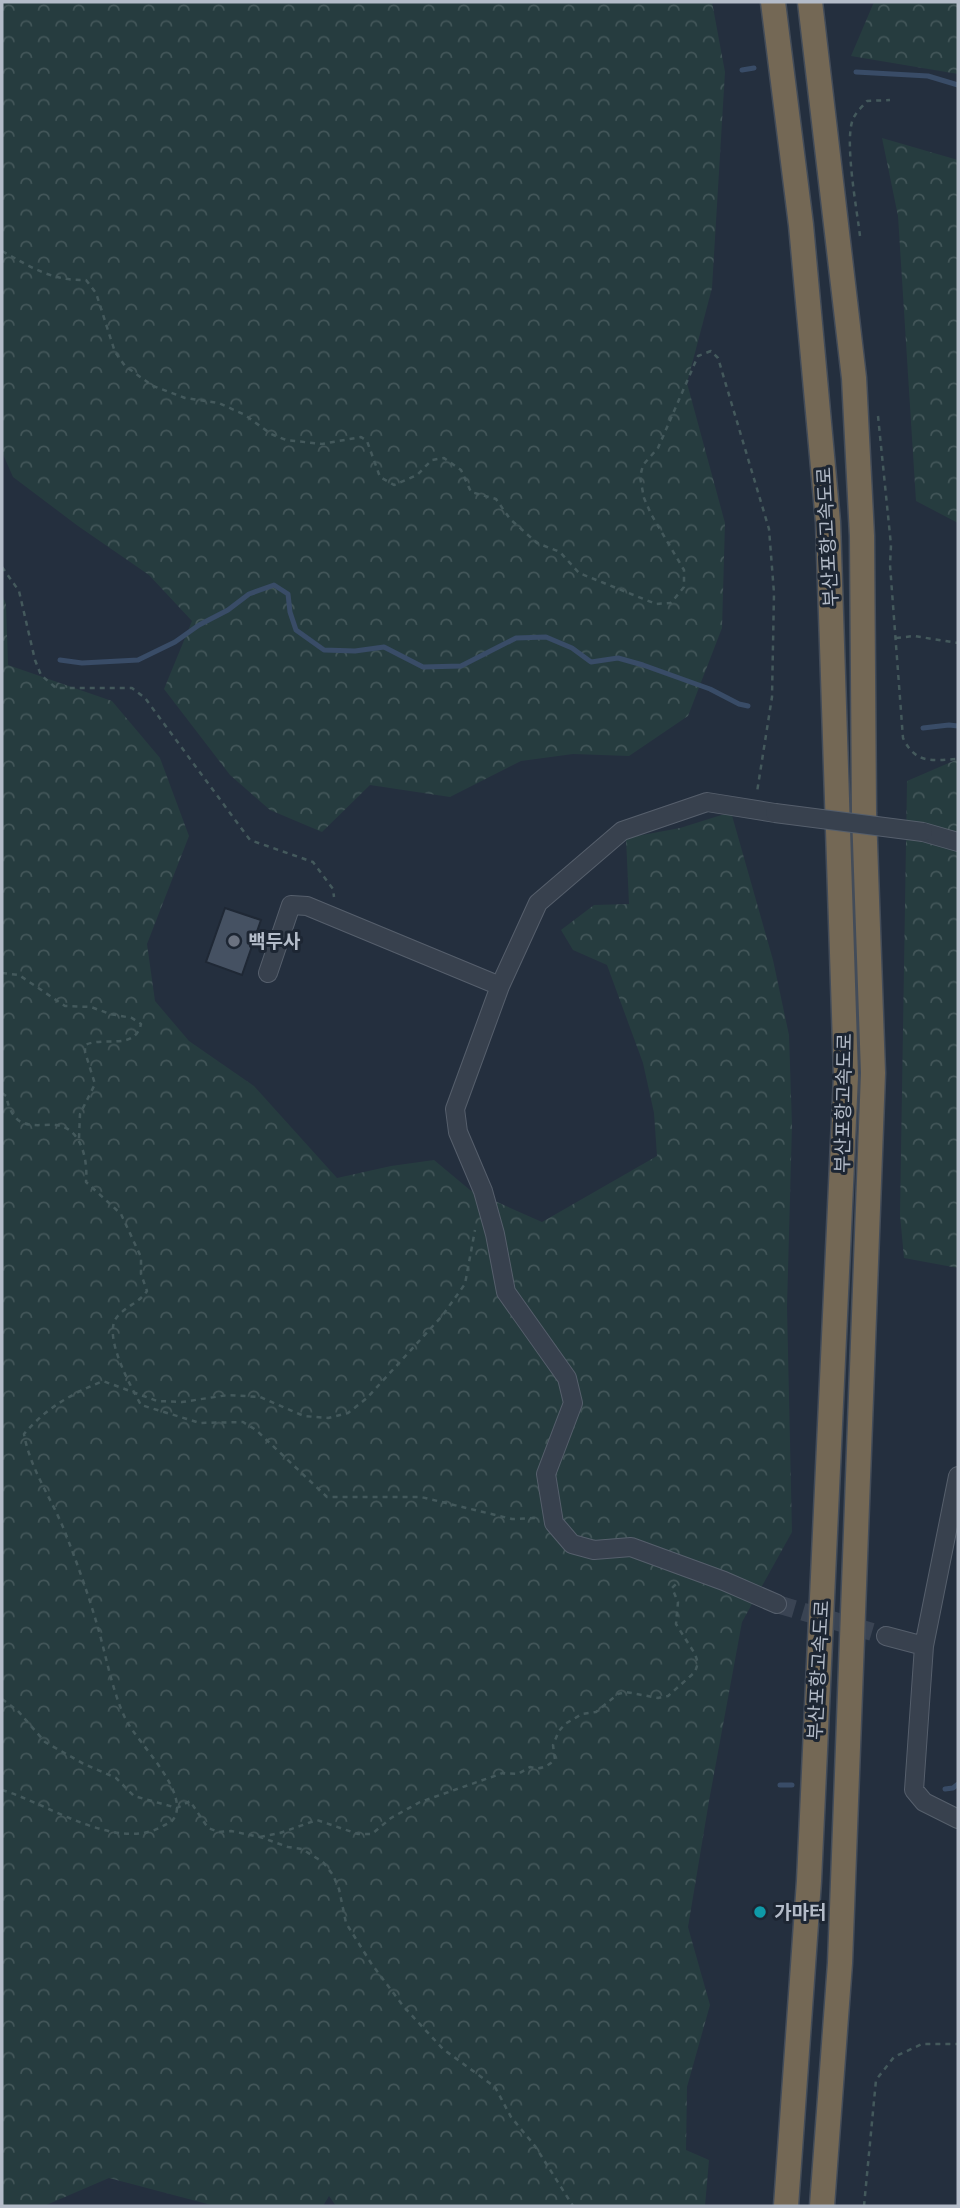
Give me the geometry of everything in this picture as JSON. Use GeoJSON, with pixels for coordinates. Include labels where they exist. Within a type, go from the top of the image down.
{"type":"FeatureCollection","features":[{"type":"Feature","properties":{"kind":"highway","name":"부산포항고속도로"},"geometry":{"type":"LineString","coordinates":[[773,2],[801,225],[828,522],[846,1076],[809,1881],[786,2206]]}},
{"type":"Feature","properties":{"kind":"highway","name":"부산포항고속도로"},"geometry":{"type":"LineString","coordinates":[[810,2],[854,378],[862,536],[864,813],[873,1073],[840,1963],[822,2206]]}},
{"type":"Feature","properties":{"kind":"lane"},"geometry":{"type":"LineString","coordinates":[[777,1604],[724,1581],[631,1547],[594,1550],[572,1544],[554,1523],[546,1474],[573,1403],[567,1378],[506,1292],[495,1234],[483,1191],[458,1132],[454,1109],[499,986],[538,903],[622,831],[707,802],[923,832],[958,842]]}},
{"type":"Feature","properties":{"kind":"lane"},"geometry":{"type":"LineString","coordinates":[[268,973],[291,905],[307,906],[499,986]]}},
{"type":"Feature","properties":{"kind":"lane"},"geometry":{"type":"LineString","coordinates":[[958,1476],[924,1646],[914,1790],[924,1802],[958,1819]]}},
{"type":"Feature","properties":{"kind":"lane"},"geometry":{"type":"LineString","coordinates":[[886,1636],[924,1646]]}},
{"type":"Feature","properties":{"kind":"path"},"geometry":{"type":"LineString","coordinates":[[861,246],[852,164],[852,120],[867,102],[890,100]]}},
{"type":"Feature","properties":{"kind":"path"},"geometry":{"type":"LineString","coordinates":[[2,251],[47,275],[68,280],[86,280],[96,293],[115,352],[125,366],[153,386],[185,398],[219,403],[286,440],[323,444],[361,437],[367,441],[380,477],[394,485],[417,475],[432,460],[443,458],[461,470],[471,492],[496,499],[510,519],[537,543],[560,552],[579,573],[656,604],[671,603],[679,595],[684,587],[684,570],[651,514],[644,498],[640,477],[643,465],[658,448],[698,356],[711,351],[718,358],[769,529],[774,593],[772,698],[754,809]]}},
{"type":"Feature","properties":{"kind":"path"},"geometry":{"type":"LineString","coordinates":[[877,409],[891,545],[890,565],[904,738],[911,753],[925,760],[958,759]]}},
{"type":"Feature","properties":{"kind":"path"},"geometry":{"type":"LineString","coordinates":[[2,567],[19,591],[41,675],[56,688],[132,688],[145,698],[250,841],[313,862],[333,889],[334,919]]}},
{"type":"Feature","properties":{"kind":"path"},"geometry":{"type":"LineString","coordinates":[[895,638],[914,636],[958,643]]}},
{"type":"Feature","properties":{"kind":"path"},"geometry":{"type":"LineString","coordinates":[[2,973],[19,975],[65,1006],[91,1007],[132,1018],[141,1024],[140,1031],[132,1039],[91,1042],[85,1045],[96,1084],[80,1114],[78,1126],[87,1168],[86,1182],[121,1214],[141,1257],[141,1273],[146,1291],[141,1300],[116,1317],[111,1335],[141,1405],[200,1423],[243,1422],[256,1430],[327,1497],[422,1497],[512,1519],[553,1518]]}},
{"type":"Feature","properties":{"kind":"path"},"geometry":{"type":"LineString","coordinates":[[2,1093],[16,1119],[25,1124],[60,1125],[79,1139]]}},
{"type":"Feature","properties":{"kind":"path"},"geometry":{"type":"LineString","coordinates":[[2,1790],[82,1824],[126,1834],[155,1831],[173,1821],[177,1808],[174,1789],[127,1722],[116,1695],[98,1626],[65,1531],[27,1452],[24,1434],[37,1418],[54,1404],[103,1381],[158,1401],[182,1402],[228,1395],[260,1397],[304,1416],[328,1418],[348,1413],[367,1398],[442,1316],[465,1284],[476,1228]]}},
{"type":"Feature","properties":{"kind":"path"},"geometry":{"type":"LineString","coordinates":[[260,1836],[279,1833],[317,1820],[358,1834],[372,1834],[391,1818],[420,1802],[503,1773],[518,1774],[530,1767],[539,1769],[547,1766],[555,1760],[553,1745],[565,1724],[582,1714],[596,1712],[618,1694],[626,1692],[658,1698],[668,1696],[695,1672],[698,1663],[676,1624],[678,1602],[672,1588],[678,1582]]}},
{"type":"Feature","properties":{"kind":"path"},"geometry":{"type":"LineString","coordinates":[[2,1699],[18,1712],[45,1742],[116,1779],[134,1796],[177,1808],[190,1801],[208,1828],[219,1832],[231,1831],[260,1836],[288,1847],[302,1849],[323,1862],[339,1889],[346,1923],[370,1963],[404,2007],[443,2049],[495,2087],[511,2117],[536,2146],[573,2206]]}},
{"type":"Feature","properties":{"kind":"path"},"geometry":{"type":"LineString","coordinates":[[863,2206],[876,2080],[894,2057],[922,2044],[958,2044]]}},
{"type":"Feature","properties":{"kind":"green space"},"geometry":{"type":"Polygon","coordinates":[[[2,2],[712,2],[725,72],[712,288],[687,383],[725,523],[722,628],[688,716],[629,756],[573,754],[521,761],[450,797],[370,785],[322,832],[270,810],[230,775],[164,689],[192,621],[149,575],[13,477],[2,452],[2,2]]]}},
{"type":"Feature","properties":{"kind":"green space"},"geometry":{"type":"Polygon","coordinates":[[[874,2],[958,2],[958,74],[851,56],[874,2]]]}},
{"type":"Feature","properties":{"kind":"green space"},"geometry":{"type":"Polygon","coordinates":[[[882,138],[958,160],[958,523],[916,501],[898,216],[882,138]]]}},
{"type":"Feature","properties":{"kind":"green space"},"geometry":{"type":"Polygon","coordinates":[[[2,594],[6,604],[8,665],[112,701],[160,758],[189,836],[147,944],[155,1001],[189,1041],[254,1086],[337,1178],[434,1160],[470,1190],[542,1222],[657,1156],[654,1113],[643,1063],[607,965],[573,950],[561,930],[594,905],[629,904],[626,838],[680,828],[731,812],[773,960],[789,1035],[792,1125],[787,1307],[792,1532],[742,1622],[688,1927],[710,2005],[687,2087],[686,2150],[709,2160],[705,2206],[336,2206],[329,2196],[323,2206],[215,2206],[109,2178],[44,2206],[2,2206],[2,594]]]}},
{"type":"Feature","properties":{"kind":"green space"},"geometry":{"type":"Polygon","coordinates":[[[958,759],[958,1268],[904,1258],[900,1215],[907,781],[958,759]]]}},
{"type":"Feature","properties":{"kind":"building","name":"백두사"},"geometry":{"type":"Polygon","coordinates":[[[225,908],[261,920],[242,975],[206,962],[225,908]]]}},
{"type":"Feature","properties":{"kind":"waterway"},"geometry":{"type":"LineString","coordinates":[[742,70],[754,68]]}},
{"type":"Feature","properties":{"kind":"waterway"},"geometry":{"type":"LineString","coordinates":[[856,72],[928,76],[958,85]]}},
{"type":"Feature","properties":{"kind":"waterway"},"geometry":{"type":"LineString","coordinates":[[60,660],[82,663],[138,660],[175,642],[249,594],[274,585],[288,594],[296,630],[324,650],[355,651],[384,647],[423,667],[461,666],[516,638],[546,637],[572,648],[591,662],[618,658],[643,665],[748,706]]}},
{"type":"Feature","properties":{"kind":"waterway"},"geometry":{"type":"LineString","coordinates":[[923,728],[958,726]]}},
{"type":"Feature","properties":{"kind":"waterway"},"geometry":{"type":"LineString","coordinates":[[945,1789],[958,1784]]}},
{"type":"Feature","properties":{"kind":"waterway"},"geometry":{"type":"LineString","coordinates":[[780,1785],[792,1785]]}},
{"type":"Feature","properties":{"kind":"tunnel"},"geometry":{"type":"LineString","coordinates":[[777,1604],[886,1636]]}},
{"type":"Feature","properties":{"kind":"place","name":"백두사"},"geometry":{"type":"Point","coordinates":[234,941]}},
{"type":"Feature","properties":{"kind":"place","name":"가마터"},"geometry":{"type":"Point","coordinates":[760,1912]}}]}
